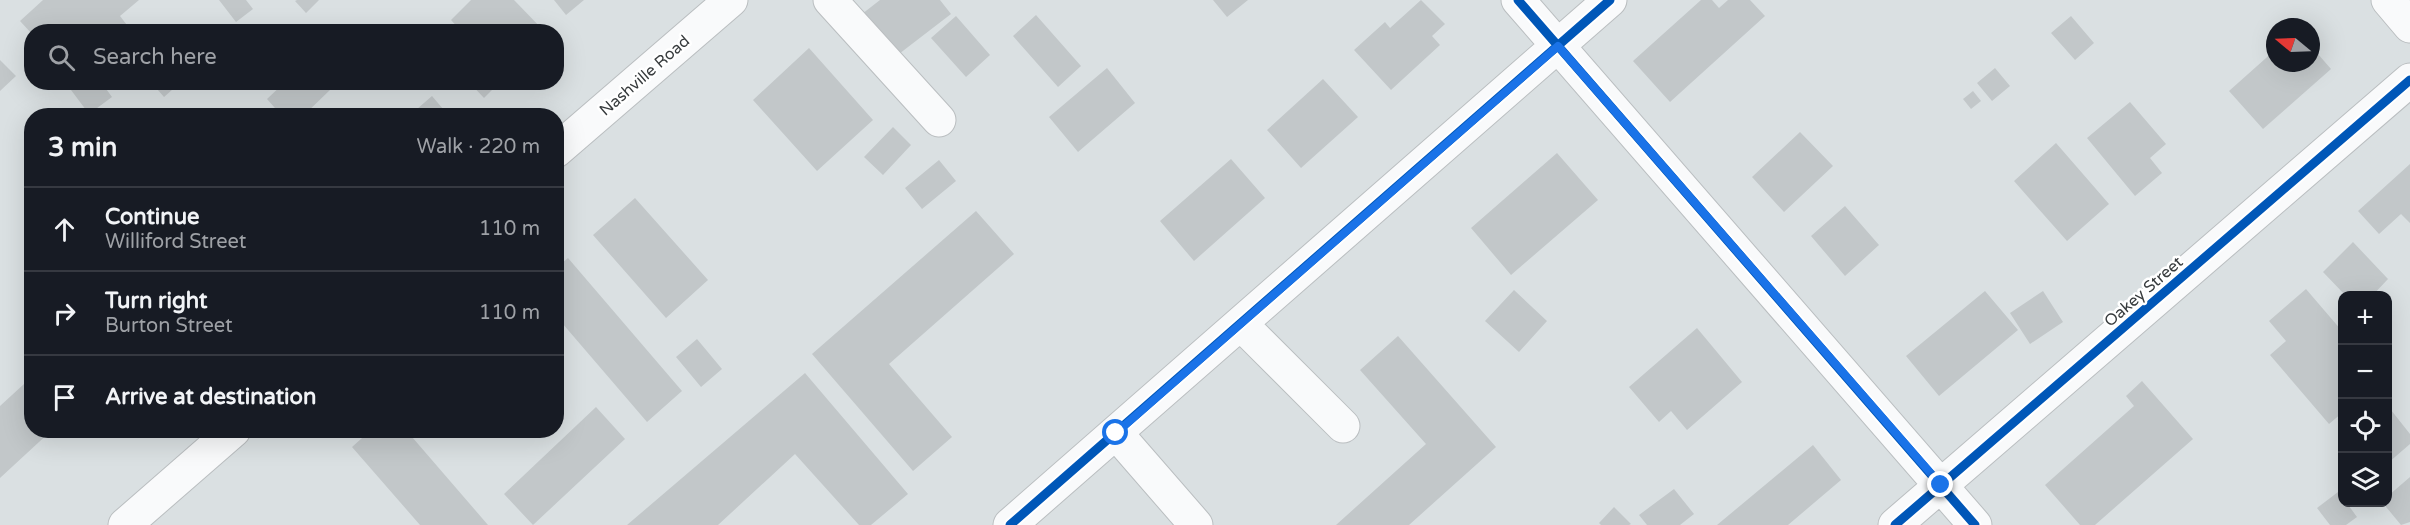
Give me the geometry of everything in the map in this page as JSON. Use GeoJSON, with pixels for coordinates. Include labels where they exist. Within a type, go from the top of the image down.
{"type":"FeatureCollection","features":[{"type":"Feature","properties":{"kind":"street","name":"Nashville Road"},"geometry":{"type":"LineString","coordinates":[[564,144],[731,0]]}},
{"type":"Feature","properties":{"kind":"street"},"geometry":{"type":"LineString","coordinates":[[830,0],[939,120]]}},
{"type":"Feature","properties":{"kind":"street"},"geometry":{"type":"LineString","coordinates":[[1518,0],[1975,525]]}},
{"type":"Feature","properties":{"kind":"street"},"geometry":{"type":"LineString","coordinates":[[1010,525],[1610,0]]}},
{"type":"Feature","properties":{"kind":"street"},"geometry":{"type":"LineString","coordinates":[[2388,0],[2410,26]]}},
{"type":"Feature","properties":{"kind":"street","name":"Oakey Street"},"geometry":{"type":"LineString","coordinates":[[1895,525],[2410,80]]}},
{"type":"Feature","properties":{"kind":"street"},"geometry":{"type":"LineString","coordinates":[[1241,324],[1343,426]]}},
{"type":"Feature","properties":{"kind":"street"},"geometry":{"type":"LineString","coordinates":[[1116,433],[1197,525]]}},
{"type":"Feature","properties":{"kind":"street"},"geometry":{"type":"LineString","coordinates":[[125,525],[225,438]]}},
{"type":"Feature","properties":{"kind":"building"},"geometry":{"type":"Polygon","coordinates":[[[43,0],[139,0],[120,16],[126,24],[24,25],[20,21],[43,0]]]}},
{"type":"Feature","properties":{"kind":"building"},"geometry":{"type":"Polygon","coordinates":[[[219,0],[246,0],[253,9],[236,22],[219,0]]]}},
{"type":"Feature","properties":{"kind":"building"},"geometry":{"type":"Polygon","coordinates":[[[319,0],[306,13],[295,1],[319,0]]]}},
{"type":"Feature","properties":{"kind":"building"},"geometry":{"type":"Polygon","coordinates":[[[471,0],[514,0],[537,24],[455,24],[451,20],[471,0]]]}},
{"type":"Feature","properties":{"kind":"building"},"geometry":{"type":"Polygon","coordinates":[[[554,0],[584,0],[566,15],[554,0]]]}},
{"type":"Feature","properties":{"kind":"building"},"geometry":{"type":"Polygon","coordinates":[[[880,0],[940,0],[951,14],[895,57],[862,14],[880,0]]]}},
{"type":"Feature","properties":{"kind":"building"},"geometry":{"type":"Polygon","coordinates":[[[1213,0],[1248,0],[1227,17],[1213,0]]]}},
{"type":"Feature","properties":{"kind":"building"},"geometry":{"type":"Polygon","coordinates":[[[1421,0],[1445,24],[1432,36],[1440,45],[1391,90],[1354,50],[1385,22],[1390,28],[1421,0]]]}},
{"type":"Feature","properties":{"kind":"building"},"geometry":{"type":"Polygon","coordinates":[[[1701,0],[1712,0],[1719,8],[1728,0],[1750,0],[1765,16],[1670,102],[1633,61],[1701,0]]]}},
{"type":"Feature","properties":{"kind":"building"},"geometry":{"type":"Polygon","coordinates":[[[1036,15],[1081,66],[1058,87],[1013,36],[1036,15]]]}},
{"type":"Feature","properties":{"kind":"building"},"geometry":{"type":"Polygon","coordinates":[[[956,16],[990,55],[966,77],[931,38],[956,16]]]}},
{"type":"Feature","properties":{"kind":"building"},"geometry":{"type":"Polygon","coordinates":[[[2071,16],[2094,43],[2075,60],[2051,33],[2071,16]]]}},
{"type":"Feature","properties":{"kind":"building"},"geometry":{"type":"Polygon","coordinates":[[[809,48],[873,120],[817,171],[753,100],[809,48]]]}},
{"type":"Feature","properties":{"kind":"building"},"geometry":{"type":"Polygon","coordinates":[[[2320,56],[2331,69],[2263,129],[2229,91],[2266,58],[2266,72],[2320,72],[2320,56]]]}},
{"type":"Feature","properties":{"kind":"building"},"geometry":{"type":"Polygon","coordinates":[[[0,60],[16,76],[0,91],[0,60]]]}},
{"type":"Feature","properties":{"kind":"building"},"geometry":{"type":"Polygon","coordinates":[[[1107,68],[1135,103],[1078,152],[1049,117],[1107,68]]]}},
{"type":"Feature","properties":{"kind":"building"},"geometry":{"type":"Polygon","coordinates":[[[1995,68],[2010,86],[1992,101],[1977,83],[1995,68]]]}},
{"type":"Feature","properties":{"kind":"building"},"geometry":{"type":"Polygon","coordinates":[[[1323,79],[1358,117],[1301,168],[1267,130],[1323,79]]]}},
{"type":"Feature","properties":{"kind":"building"},"geometry":{"type":"Polygon","coordinates":[[[71,90],[107,90],[112,97],[97,108],[84,108],[71,90]]]}},
{"type":"Feature","properties":{"kind":"building"},"geometry":{"type":"Polygon","coordinates":[[[158,90],[172,90],[164,97],[158,90]]]}},
{"type":"Feature","properties":{"kind":"building"},"geometry":{"type":"Polygon","coordinates":[[[277,90],[330,90],[311,108],[275,108],[267,99],[277,90]]]}},
{"type":"Feature","properties":{"kind":"building"},"geometry":{"type":"Polygon","coordinates":[[[476,90],[492,90],[484,98],[476,90]]]}},
{"type":"Feature","properties":{"kind":"building"},"geometry":{"type":"Polygon","coordinates":[[[1973,91],[1981,101],[1971,109],[1963,99],[1973,91]]]}},
{"type":"Feature","properties":{"kind":"building"},"geometry":{"type":"Polygon","coordinates":[[[432,96],[442,108],[418,108],[432,96]]]}},
{"type":"Feature","properties":{"kind":"building"},"geometry":{"type":"Polygon","coordinates":[[[2130,102],[2166,144],[2150,158],[2162,173],[2135,196],[2087,138],[2130,102]]]}},
{"type":"Feature","properties":{"kind":"building"},"geometry":{"type":"Polygon","coordinates":[[[893,127],[911,145],[883,175],[864,157],[893,127]]]}},
{"type":"Feature","properties":{"kind":"building"},"geometry":{"type":"Polygon","coordinates":[[[1800,132],[1833,166],[1784,212],[1752,177],[1800,132]]]}},
{"type":"Feature","properties":{"kind":"building"},"geometry":{"type":"Polygon","coordinates":[[[2056,143],[2109,204],[2067,241],[2014,181],[2056,143]]]}},
{"type":"Feature","properties":{"kind":"building"},"geometry":{"type":"Polygon","coordinates":[[[1557,153],[1598,200],[1511,275],[1471,228],[1557,153]]]}},
{"type":"Feature","properties":{"kind":"building"},"geometry":{"type":"Polygon","coordinates":[[[1231,159],[1265,198],[1194,261],[1160,221],[1231,159]]]}},
{"type":"Feature","properties":{"kind":"building"},"geometry":{"type":"Polygon","coordinates":[[[939,160],[956,181],[922,209],[905,188],[939,160]]]}},
{"type":"Feature","properties":{"kind":"building"},"geometry":{"type":"Polygon","coordinates":[[[2410,164],[2410,223],[2401,214],[2379,234],[2358,211],[2410,164]]]}},
{"type":"Feature","properties":{"kind":"building"},"geometry":{"type":"Polygon","coordinates":[[[635,198],[708,280],[666,318],[593,235],[635,198]]]}},
{"type":"Feature","properties":{"kind":"building"},"geometry":{"type":"Polygon","coordinates":[[[1845,206],[1879,245],[1845,276],[1811,236],[1845,206]]]}},
{"type":"Feature","properties":{"kind":"building"},"geometry":{"type":"Polygon","coordinates":[[[976,211],[1014,254],[889,364],[952,437],[913,471],[812,354],[976,211]]]}},
{"type":"Feature","properties":{"kind":"building"},"geometry":{"type":"Polygon","coordinates":[[[2353,242],[2388,279],[2377,291],[2341,291],[2323,272],[2353,242]]]}},
{"type":"Feature","properties":{"kind":"building"},"geometry":{"type":"Polygon","coordinates":[[[568,258],[682,391],[647,422],[564,325],[564,261],[568,258]]]}},
{"type":"Feature","properties":{"kind":"building"},"geometry":{"type":"Polygon","coordinates":[[[2306,289],[2338,326],[2338,416],[2329,424],[2270,355],[2286,341],[2269,321],[2306,289]]]}},
{"type":"Feature","properties":{"kind":"building"},"geometry":{"type":"Polygon","coordinates":[[[1514,290],[1547,321],[1519,352],[1485,321],[1514,290]]]}},
{"type":"Feature","properties":{"kind":"building"},"geometry":{"type":"Polygon","coordinates":[[[1985,291],[2018,330],[1939,396],[1906,356],[1985,291]]]}},
{"type":"Feature","properties":{"kind":"building"},"geometry":{"type":"Polygon","coordinates":[[[2043,291],[2063,322],[2030,344],[2010,313],[2043,291]]]}},
{"type":"Feature","properties":{"kind":"building"},"geometry":{"type":"Polygon","coordinates":[[[1697,328],[1742,382],[1687,430],[1671,411],[1659,422],[1629,387],[1697,328]]]}},
{"type":"Feature","properties":{"kind":"building"},"geometry":{"type":"Polygon","coordinates":[[[1398,336],[1496,447],[1409,525],[1336,525],[1426,444],[1360,370],[1398,336]]]}},
{"type":"Feature","properties":{"kind":"building"},"geometry":{"type":"Polygon","coordinates":[[[697,339],[722,369],[701,387],[676,357],[697,339]]]}},
{"type":"Feature","properties":{"kind":"building"},"geometry":{"type":"Polygon","coordinates":[[[805,373],[908,494],[871,525],[859,525],[795,454],[718,525],[627,525],[805,373]]]}},
{"type":"Feature","properties":{"kind":"building"},"geometry":{"type":"Polygon","coordinates":[[[2142,381],[2193,439],[2095,525],[2080,525],[2045,485],[2134,406],[2126,396],[2142,381]]]}},
{"type":"Feature","properties":{"kind":"building"},"geometry":{"type":"Polygon","coordinates":[[[24,384],[24,438],[43,438],[0,478],[0,406],[24,384]]]}},
{"type":"Feature","properties":{"kind":"building"},"geometry":{"type":"Polygon","coordinates":[[[596,407],[625,439],[533,525],[504,494],[596,407]]]}},
{"type":"Feature","properties":{"kind":"building"},"geometry":{"type":"Polygon","coordinates":[[[2392,411],[2410,434],[2410,444],[2392,460],[2392,411]]]}},
{"type":"Feature","properties":{"kind":"building"},"geometry":{"type":"Polygon","coordinates":[[[362,438],[413,438],[488,525],[420,525],[352,447],[362,438]]]}},
{"type":"Feature","properties":{"kind":"building"},"geometry":{"type":"Polygon","coordinates":[[[1813,445],[1841,480],[1788,525],[1717,525],[1813,445]]]}},
{"type":"Feature","properties":{"kind":"building"},"geometry":{"type":"Polygon","coordinates":[[[2410,477],[2410,522],[2401,525],[2386,507],[2392,507],[2392,493],[2410,477]]]}},
{"type":"Feature","properties":{"kind":"building"},"geometry":{"type":"Polygon","coordinates":[[[1674,489],[1694,514],[1680,525],[1647,525],[1639,515],[1674,489]]]}},
{"type":"Feature","properties":{"kind":"building"},"geometry":{"type":"Polygon","coordinates":[[[2338,492],[2338,507],[2350,507],[2357,517],[2346,525],[2330,525],[2317,508],[2338,492]]]}},
{"type":"Feature","properties":{"kind":"building"},"geometry":{"type":"Polygon","coordinates":[[[1614,507],[1631,524],[1601,525],[1599,523],[1614,507]]]}},
{"type":"Feature","properties":{"kind":"cycle path"},"geometry":{"type":"LineString","coordinates":[[1518,0],[1975,525]]}},
{"type":"Feature","properties":{"kind":"cycle path"},"geometry":{"type":"LineString","coordinates":[[1010,525],[1610,0]]}},
{"type":"Feature","properties":{"kind":"cycle path"},"geometry":{"type":"LineString","coordinates":[[1895,525],[2410,80]]}},
{"type":"Feature","properties":{"kind":"route"},"geometry":{"type":"LineString","coordinates":[[1116,433],[1558,46],[1941,485]]}}]}
